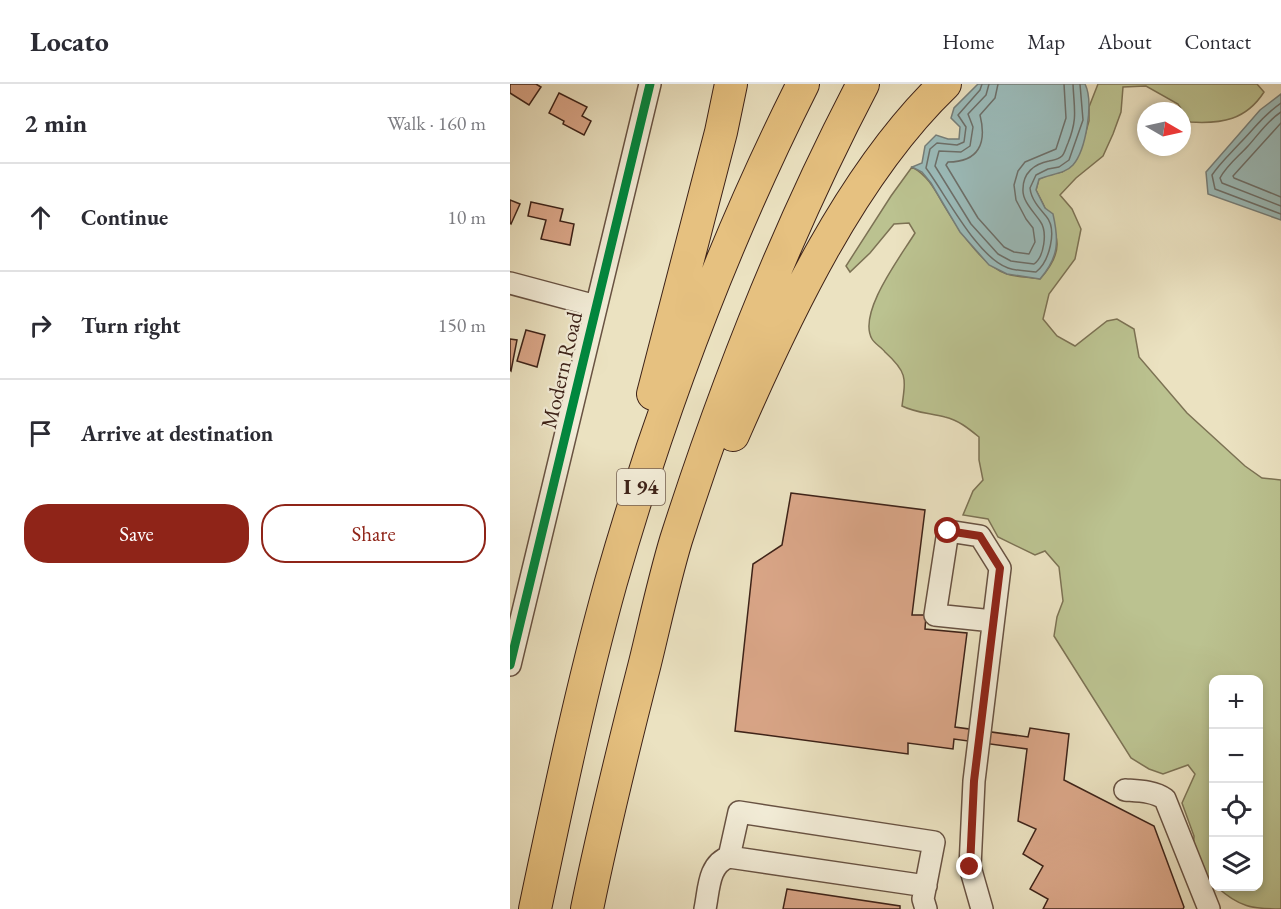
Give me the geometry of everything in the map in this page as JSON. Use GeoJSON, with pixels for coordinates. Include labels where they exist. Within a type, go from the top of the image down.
{"type":"FeatureCollection","features":[{"type":"Feature","properties":{"kind":"highway"},"geometry":{"type":"LineString","coordinates":[[573,732],[627,498],[721,132],[731,84]]}},
{"type":"Feature","properties":{"kind":"highway","name":"I 94"},"geometry":{"type":"LineString","coordinates":[[535,909],[573,732],[612,582],[667,407],[746,205],[803,84]]}},
{"type":"Feature","properties":{"kind":"highway","name":"I 94"},"geometry":{"type":"LineString","coordinates":[[586,909],[605,820],[676,542],[728,392],[776,268],[807,198],[863,84]]}},
{"type":"Feature","properties":{"kind":"highway"},"geometry":{"type":"LineString","coordinates":[[676,542],[717,471],[776,340],[837,227],[878,163],[945,84]]}},
{"type":"Feature","properties":{"kind":"street","name":"Modern Road"},"geometry":{"type":"LineString","coordinates":[[510,665],[520,581],[596,306],[650,84]]}},
{"type":"Feature","properties":{"kind":"street"},"geometry":{"type":"LineString","coordinates":[[510,283],[596,306]]}},
{"type":"Feature","properties":{"kind":"street"},"geometry":{"type":"LineString","coordinates":[[976,908],[970,867],[973,786],[1000,568],[980,536],[948,531],[935,615],[993,621]]}},
{"type":"Feature","properties":{"kind":"street"},"geometry":{"type":"LineString","coordinates":[[1125,790],[1160,795],[1165,799],[1209,909]]}},
{"type":"Feature","properties":{"kind":"street"},"geometry":{"type":"LineString","coordinates":[[729,857],[739,812],[934,842],[923,899],[926,909]]}},
{"type":"Feature","properties":{"kind":"street"},"geometry":{"type":"LineString","coordinates":[[705,909],[714,868],[719,862],[729,857],[926,886]]}},
{"type":"Feature","properties":{"kind":"green space"},"geometry":{"type":"Polygon","coordinates":[[[1098,84],[1257,84],[1264,92],[1249,109],[1232,118],[1213,122],[1191,122],[1191,102],[1174,102],[1146,86],[1123,87],[1121,112],[1103,156],[1076,178],[1060,195],[1072,209],[1081,229],[1075,259],[1049,294],[1043,319],[1057,336],[1075,346],[1107,321],[1117,319],[1134,329],[1139,357],[1187,413],[1245,466],[1262,478],[1281,480],[1281,909],[1246,906],[1222,891],[1263,891],[1263,675],[1209,675],[1209,880],[1193,851],[1194,836],[1182,803],[1195,774],[1188,765],[1163,774],[1131,758],[1054,636],[1057,617],[1063,601],[1059,567],[1045,551],[1035,555],[998,537],[988,519],[963,515],[973,491],[983,480],[979,460],[979,437],[954,420],[902,406],[904,381],[901,370],[873,341],[869,328],[875,300],[915,233],[909,223],[894,224],[870,253],[850,272],[846,266],[912,167],[930,182],[962,233],[988,263],[1007,274],[1040,279],[1054,259],[1057,240],[1046,209],[1036,190],[1039,179],[1062,172],[1073,164],[1089,121],[1089,107],[1098,84]]]}},
{"type":"Feature","properties":{"kind":"water"},"geometry":{"type":"Polygon","coordinates":[[[978,84],[1085,84],[1088,92],[1089,114],[1085,138],[1078,158],[1066,170],[1039,179],[1036,190],[1045,208],[1053,214],[1057,241],[1051,263],[1040,279],[1007,274],[989,265],[960,232],[931,183],[922,172],[912,167],[922,163],[925,146],[936,135],[948,139],[959,139],[960,127],[951,118],[954,108],[978,84]]]}},
{"type":"Feature","properties":{"kind":"water"},"geometry":{"type":"Polygon","coordinates":[[[1281,94],[1281,220],[1208,194],[1206,172],[1260,110],[1281,94]]]}},
{"type":"Feature","properties":{"kind":"building"},"geometry":{"type":"Polygon","coordinates":[[[510,84],[536,84],[541,87],[529,105],[510,93],[510,84]]]}},
{"type":"Feature","properties":{"kind":"building"},"geometry":{"type":"Polygon","coordinates":[[[559,93],[587,107],[582,116],[591,121],[584,135],[563,124],[564,121],[549,113],[559,93]]]}},
{"type":"Feature","properties":{"kind":"building"},"geometry":{"type":"Polygon","coordinates":[[[510,200],[520,204],[511,224],[510,223],[510,200]]]}},
{"type":"Feature","properties":{"kind":"building"},"geometry":{"type":"Polygon","coordinates":[[[531,202],[563,209],[560,221],[574,224],[570,245],[541,239],[546,220],[528,216],[531,202]]]}},
{"type":"Feature","properties":{"kind":"building"},"geometry":{"type":"Polygon","coordinates":[[[526,330],[545,335],[537,367],[517,361],[526,330]]]}},
{"type":"Feature","properties":{"kind":"building"},"geometry":{"type":"Polygon","coordinates":[[[510,339],[517,340],[511,371],[510,370],[510,339]]]}},
{"type":"Feature","properties":{"kind":"building"},"geometry":{"type":"Polygon","coordinates":[[[791,493],[925,510],[912,615],[926,615],[925,629],[967,633],[955,727],[1028,737],[1030,728],[1069,734],[1064,780],[1154,826],[1183,909],[1043,909],[1048,899],[1030,889],[1043,866],[1023,854],[1036,829],[1018,821],[1027,749],[954,739],[953,749],[908,743],[908,754],[735,731],[753,564],[782,545],[791,493]]]}},
{"type":"Feature","properties":{"kind":"building"},"geometry":{"type":"Polygon","coordinates":[[[787,889],[900,906],[900,909],[783,909],[787,889]]]}},
{"type":"Feature","properties":{"kind":"cycle path"},"geometry":{"type":"LineString","coordinates":[[510,665],[650,84]]}},
{"type":"Feature","properties":{"kind":"route"},"geometry":{"type":"LineString","coordinates":[[948,531],[980,536],[1000,568],[974,781],[970,867]]}}]}
